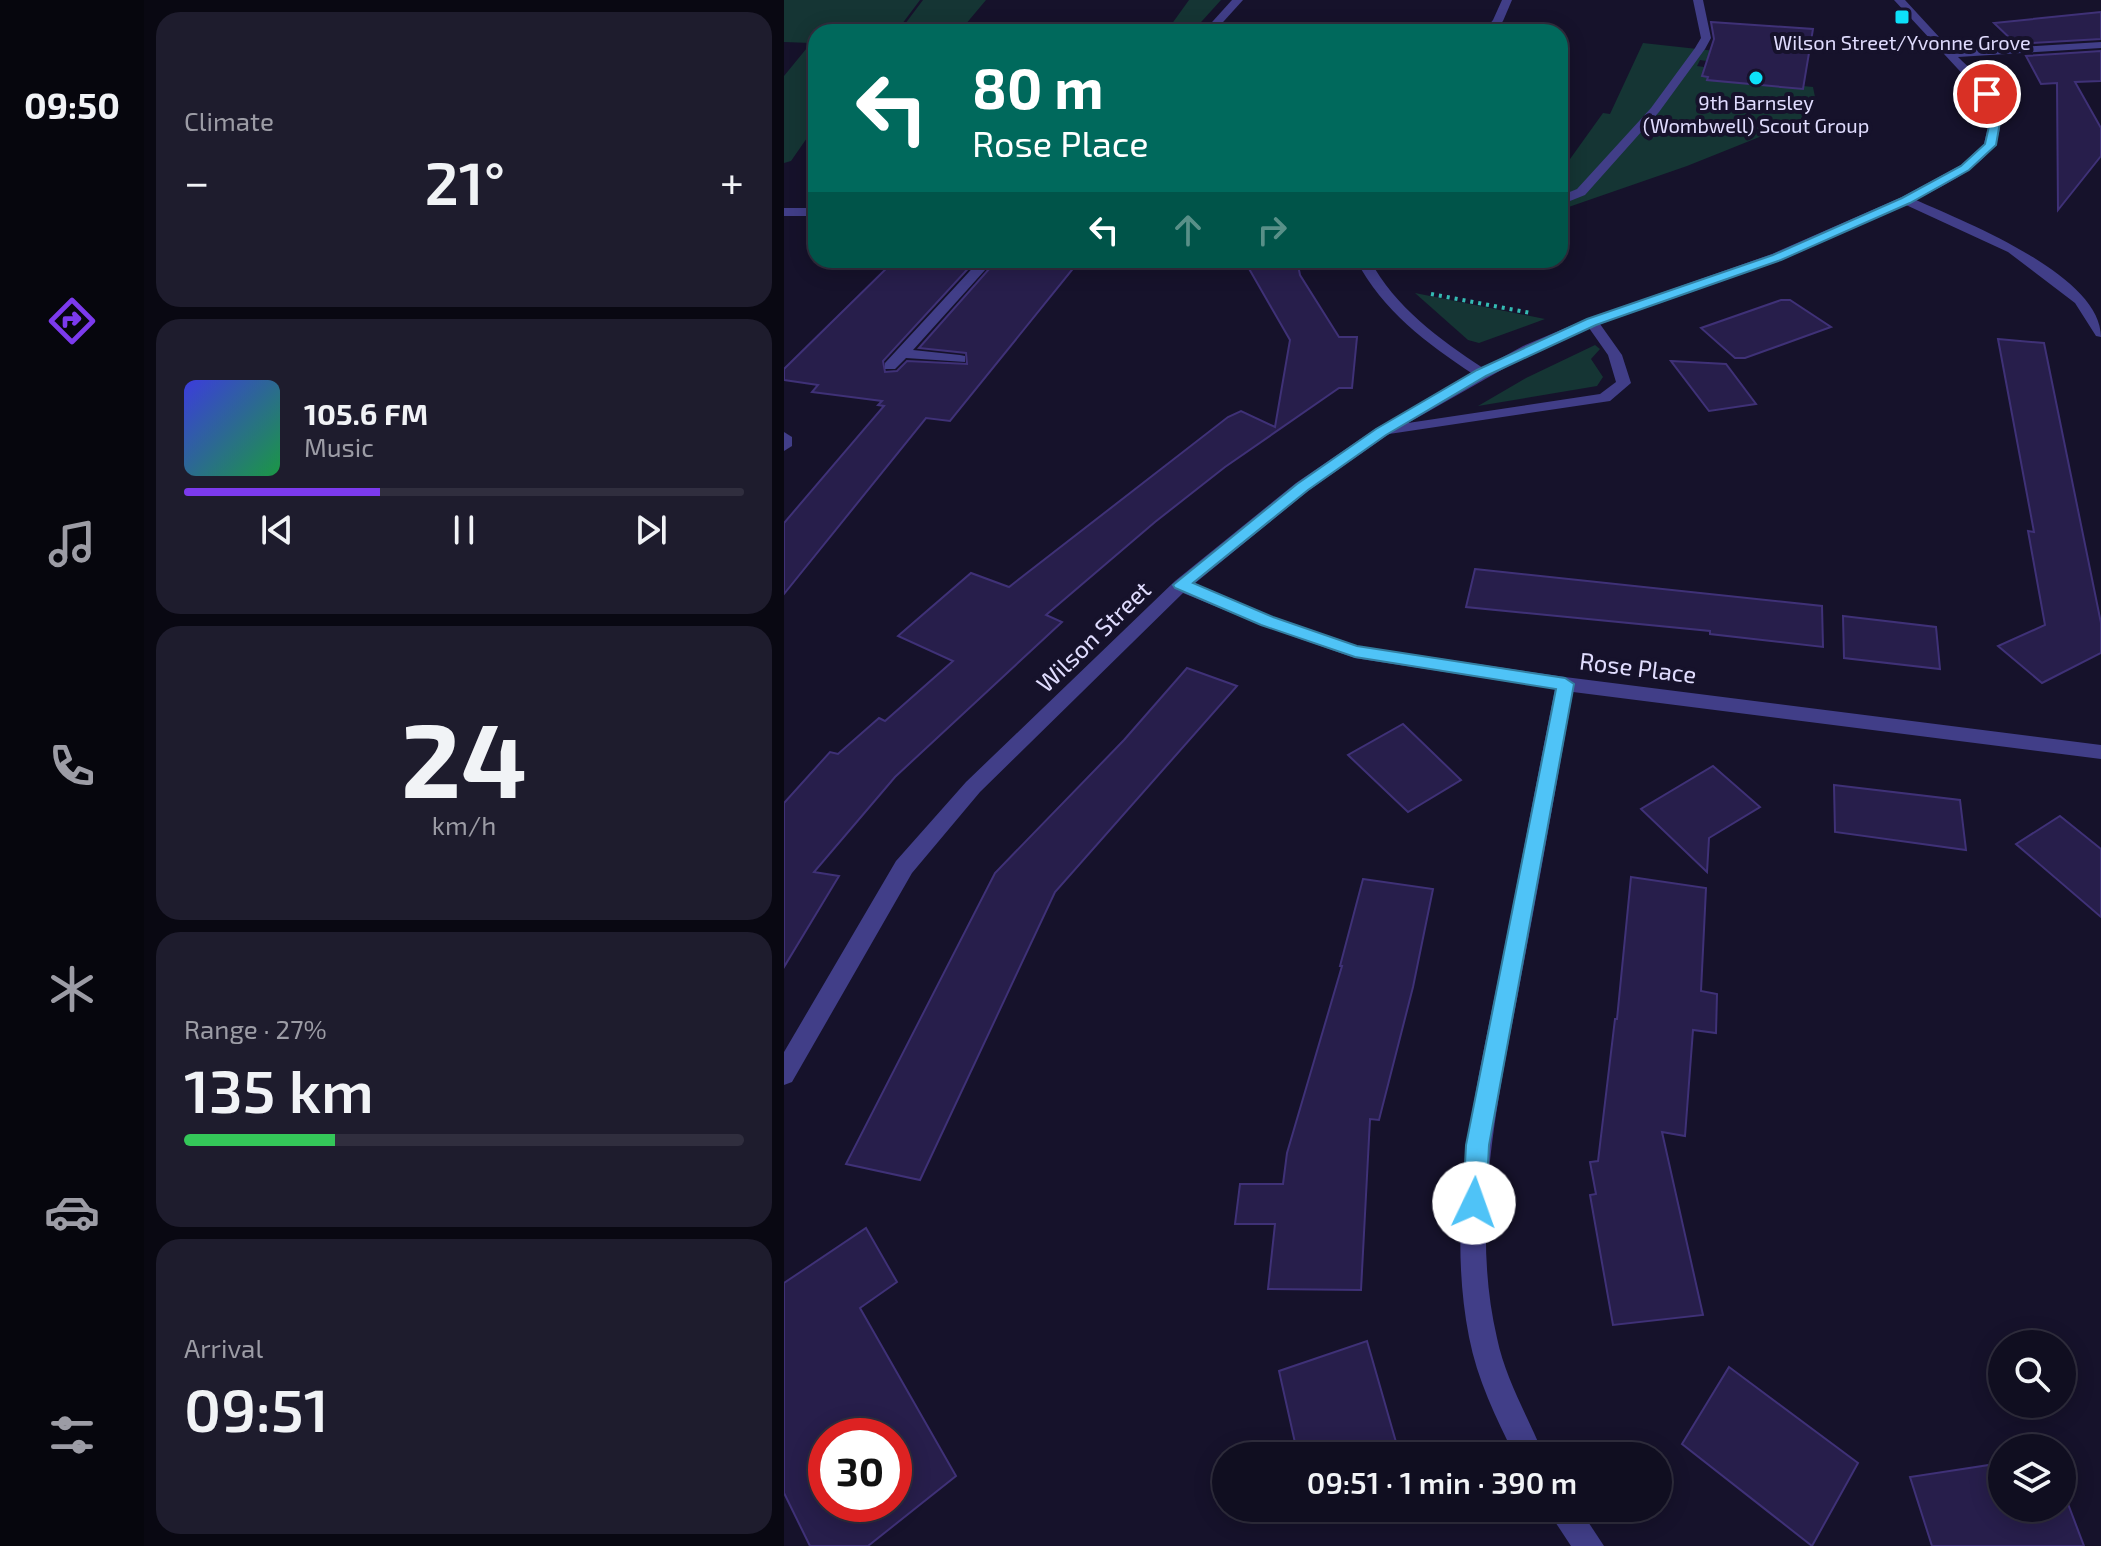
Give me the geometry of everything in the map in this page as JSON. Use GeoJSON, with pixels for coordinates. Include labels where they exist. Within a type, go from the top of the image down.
{"type":"FeatureCollection","features":[{"type":"Feature","properties":{"kind":"street"},"geometry":{"type":"LineString","coordinates":[[1216,24],[1238,0]]}},
{"type":"Feature","properties":{"kind":"street"},"geometry":{"type":"LineString","coordinates":[[1495,24],[1507,0]]}},
{"type":"Feature","properties":{"kind":"street"},"geometry":{"type":"LineString","coordinates":[[1568,198],[1581,192],[1655,110],[1700,49],[1706,38],[1698,0]]}},
{"type":"Feature","properties":{"kind":"street","name":"Wilson Street"},"geometry":{"type":"LineString","coordinates":[[784,1074],[904,867],[973,787],[1181,585],[1302,487],[1381,432],[1481,373],[1592,322],[1777,257],[1906,200],[1965,168],[1990,145],[1995,122],[1987,94],[1899,0]]}},
{"type":"Feature","properties":{"kind":"street"},"geometry":{"type":"LineString","coordinates":[[1952,54],[2101,45]]}},
{"type":"Feature","properties":{"kind":"street"},"geometry":{"type":"LineString","coordinates":[[1906,200],[2013,249],[2080,300],[2101,333]]}},
{"type":"Feature","properties":{"kind":"street"},"geometry":{"type":"LineString","coordinates":[[784,212],[808,212]]}},
{"type":"Feature","properties":{"kind":"street"},"geometry":{"type":"LineString","coordinates":[[890,366],[980,268]]}},
{"type":"Feature","properties":{"kind":"street"},"geometry":{"type":"LineString","coordinates":[[1367,268],[1378,288],[1433,341],[1481,373]]}},
{"type":"Feature","properties":{"kind":"street"},"geometry":{"type":"LineString","coordinates":[[1381,432],[1605,398],[1624,383],[1615,355],[1592,322]]}},
{"type":"Feature","properties":{"kind":"street"},"geometry":{"type":"LineString","coordinates":[[902,353],[960,359]]}},
{"type":"Feature","properties":{"kind":"street"},"geometry":{"type":"LineString","coordinates":[[784,437],[784,446]]}},
{"type":"Feature","properties":{"kind":"street","name":"Rose Place"},"geometry":{"type":"LineString","coordinates":[[1181,585],[1267,621],[1355,652],[1565,684],[2101,752]]}},
{"type":"Feature","properties":{"kind":"street"},"geometry":{"type":"LineString","coordinates":[[1521,1442],[1484,1351],[1471,1260],[1478,1145],[1565,684]]}},
{"type":"Feature","properties":{"kind":"street"},"geometry":{"type":"LineString","coordinates":[[1571,1522],[1589,1546]]}},
{"type":"Feature","properties":{"kind":"path"},"geometry":{"type":"LineString","coordinates":[[1378,288],[1413,291],[1553,317],[1573,330]]}},
{"type":"Feature","properties":{"kind":"green space"},"geometry":{"type":"Polygon","coordinates":[[[784,0],[920,0],[902,24],[808,24],[808,43],[784,42],[784,0]]]}},
{"type":"Feature","properties":{"kind":"green space"},"geometry":{"type":"Polygon","coordinates":[[[923,0],[986,0],[966,24],[905,24],[923,0]]]}},
{"type":"Feature","properties":{"kind":"green space"},"geometry":{"type":"Polygon","coordinates":[[[1189,0],[1221,0],[1199,24],[1172,24],[1189,0]]]}},
{"type":"Feature","properties":{"kind":"green space"},"geometry":{"type":"Polygon","coordinates":[[[1643,43],[1795,57],[1807,70],[1805,76],[1700,60],[1697,66],[1704,67],[1702,76],[1813,87],[1815,97],[1801,113],[1809,117],[1687,166],[1568,207],[1568,162],[1603,113],[1610,114],[1643,43]]]}},
{"type":"Feature","properties":{"kind":"green space"},"geometry":{"type":"Polygon","coordinates":[[[808,47],[808,137],[791,161],[784,163],[784,76],[808,47]]]}},
{"type":"Feature","properties":{"kind":"green space"},"geometry":{"type":"Polygon","coordinates":[[[1415,293],[1545,319],[1479,343],[1468,340],[1415,293]]]}},
{"type":"Feature","properties":{"kind":"green space"},"geometry":{"type":"Polygon","coordinates":[[[1595,345],[1600,349],[1591,359],[1603,377],[1597,386],[1478,406],[1526,378],[1595,345]]]}},
{"type":"Feature","properties":{"kind":"building"},"geometry":{"type":"Polygon","coordinates":[[[2101,12],[2101,39],[2016,44],[1994,23],[2101,12]]]}},
{"type":"Feature","properties":{"kind":"building"},"geometry":{"type":"Polygon","coordinates":[[[1711,22],[1813,29],[1803,89],[1707,80],[1708,77],[1702,76],[1714,39],[1711,22]]]}},
{"type":"Feature","properties":{"kind":"building"},"geometry":{"type":"Polygon","coordinates":[[[2101,51],[2101,81],[2075,82],[2101,128],[2101,156],[2058,210],[2057,83],[2041,84],[2026,56],[2101,51]]]}},
{"type":"Feature","properties":{"kind":"building"},"geometry":{"type":"Polygon","coordinates":[[[887,268],[969,268],[883,361],[885,372],[897,371],[907,361],[967,364],[966,353],[919,348],[990,268],[1074,268],[950,421],[926,418],[784,594],[784,523],[884,406],[878,405],[882,401],[812,392],[818,385],[784,380],[784,369],[887,268]]]}},
{"type":"Feature","properties":{"kind":"building"},"geometry":{"type":"Polygon","coordinates":[[[1249,268],[1299,268],[1339,337],[1357,337],[1352,388],[1339,388],[1225,467],[1046,615],[1062,622],[895,777],[814,872],[839,876],[784,967],[784,803],[830,752],[838,754],[879,718],[885,721],[953,661],[898,636],[971,573],[1009,587],[1228,417],[1241,411],[1275,427],[1290,340],[1249,268]]]}},
{"type":"Feature","properties":{"kind":"building"},"geometry":{"type":"Polygon","coordinates":[[[1781,300],[1790,300],[1831,327],[1745,358],[1735,358],[1701,328],[1781,300]]]}},
{"type":"Feature","properties":{"kind":"building"},"geometry":{"type":"Polygon","coordinates":[[[1998,339],[2044,343],[2101,623],[2101,653],[2042,683],[1998,646],[2045,625],[2028,531],[2034,532],[1998,339]]]}},
{"type":"Feature","properties":{"kind":"building"},"geometry":{"type":"Polygon","coordinates":[[[1671,361],[1726,364],[1756,404],[1709,411],[1671,361]]]}},
{"type":"Feature","properties":{"kind":"building"},"geometry":{"type":"Polygon","coordinates":[[[1475,569],[1822,606],[1823,647],[1710,634],[1710,631],[1466,607],[1475,569]]]}},
{"type":"Feature","properties":{"kind":"building"},"geometry":{"type":"Polygon","coordinates":[[[1843,616],[1936,627],[1940,669],[1844,658],[1843,616]]]}},
{"type":"Feature","properties":{"kind":"building"},"geometry":{"type":"Polygon","coordinates":[[[1187,668],[1237,686],[1055,892],[920,1180],[846,1164],[995,873],[1124,740],[1187,668]]]}},
{"type":"Feature","properties":{"kind":"building"},"geometry":{"type":"Polygon","coordinates":[[[1403,724],[1461,780],[1408,812],[1348,755],[1403,724]]]}},
{"type":"Feature","properties":{"kind":"building"},"geometry":{"type":"Polygon","coordinates":[[[1713,766],[1760,807],[1709,838],[1707,872],[1641,809],[1713,766]]]}},
{"type":"Feature","properties":{"kind":"building"},"geometry":{"type":"Polygon","coordinates":[[[1834,785],[1960,800],[1966,850],[1835,832],[1834,785]]]}},
{"type":"Feature","properties":{"kind":"building"},"geometry":{"type":"Polygon","coordinates":[[[2060,816],[2101,849],[2101,917],[2016,844],[2060,816]]]}},
{"type":"Feature","properties":{"kind":"building"},"geometry":{"type":"Polygon","coordinates":[[[1631,877],[1706,888],[1701,991],[1717,994],[1716,1033],[1693,1030],[1685,1136],[1662,1132],[1703,1315],[1613,1325],[1590,1195],[1596,1194],[1590,1162],[1598,1161],[1617,1019],[1631,877]]]}},
{"type":"Feature","properties":{"kind":"building"},"geometry":{"type":"Polygon","coordinates":[[[1363,879],[1433,889],[1413,987],[1379,1120],[1370,1119],[1361,1290],[1268,1289],[1275,1224],[1235,1224],[1240,1184],[1283,1184],[1287,1153],[1342,966],[1363,879]]]}},
{"type":"Feature","properties":{"kind":"building"},"geometry":{"type":"Polygon","coordinates":[[[866,1228],[897,1282],[860,1308],[956,1476],[912,1511],[912,1418],[808,1418],[808,1522],[898,1522],[868,1546],[810,1546],[784,1493],[784,1283],[866,1228]]]}},
{"type":"Feature","properties":{"kind":"building"},"geometry":{"type":"Polygon","coordinates":[[[1367,1341],[1396,1442],[1295,1442],[1279,1371],[1367,1341]]]}},
{"type":"Feature","properties":{"kind":"building"},"geometry":{"type":"Polygon","coordinates":[[[1729,1367],[1858,1463],[1812,1546],[1682,1444],[1729,1367]]]}},
{"type":"Feature","properties":{"kind":"building"},"geometry":{"type":"Polygon","coordinates":[[[1988,1465],[1988,1522],[2075,1522],[2084,1546],[1932,1546],[1910,1477],[1988,1465]]]}},
{"type":"Feature","properties":{"kind":"place","name":"Wilson Street/Yvonne Grove"},"geometry":{"type":"Point","coordinates":[1902,17]}},
{"type":"Feature","properties":{"kind":"place","name":"9th Barnsley (Wombwell) Scout Group"},"geometry":{"type":"Point","coordinates":[1756,78]}},
{"type":"Feature","properties":{"kind":"route"},"geometry":{"type":"LineString","coordinates":[[1474,1203],[1478,1145],[1565,684],[1355,652],[1267,621],[1181,585],[1302,487],[1381,432],[1481,373],[1592,322],[1777,257],[1906,200],[1965,168],[1990,145],[1995,122],[1987,94]]}}]}
